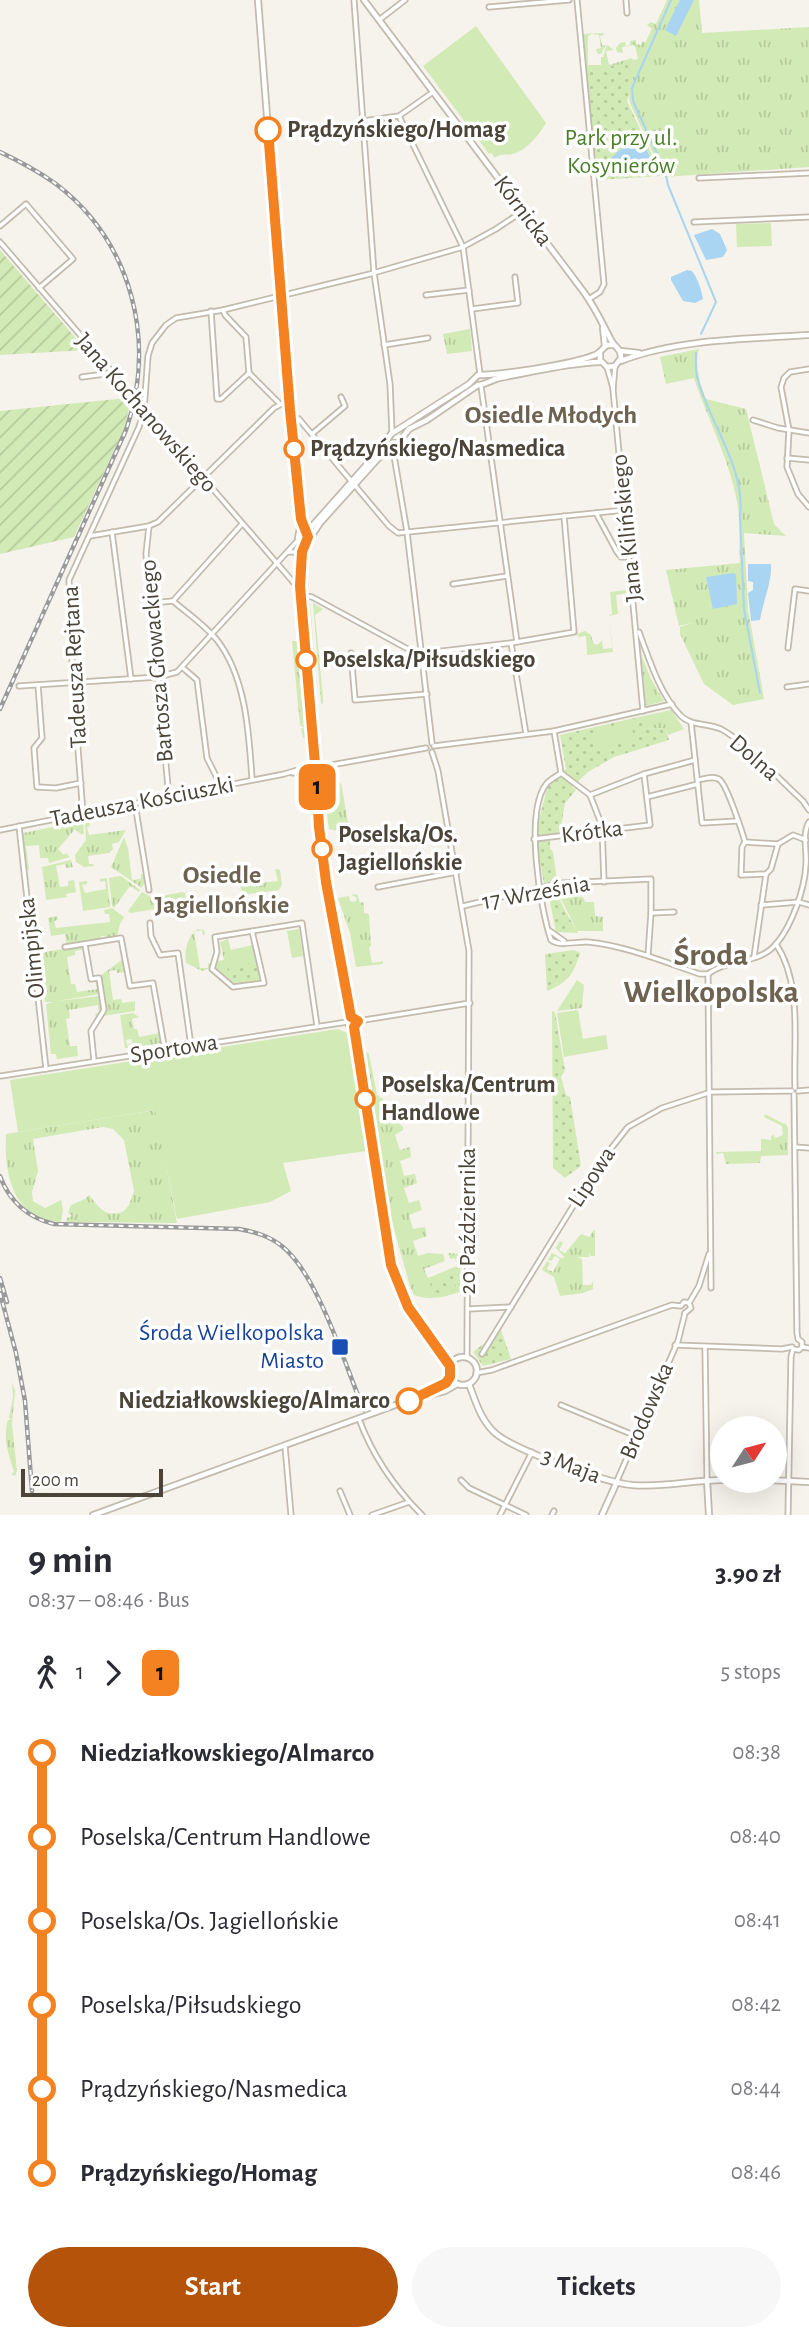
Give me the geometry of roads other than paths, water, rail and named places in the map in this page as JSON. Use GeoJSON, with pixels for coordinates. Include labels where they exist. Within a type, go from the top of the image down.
{"type":"FeatureCollection","features":[{"type":"Feature","properties":{"kind":"street"},"geometry":{"type":"LineString","coordinates":[[258,0],[289,400],[304,537],[300,595],[319,827],[326,882],[351,1017],[347,1022],[354,1027]]}},
{"type":"Feature","properties":{"kind":"street"},"geometry":{"type":"LineString","coordinates":[[379,20],[405,0]]}},
{"type":"Feature","properties":{"kind":"street"},"geometry":{"type":"LineString","coordinates":[[489,8],[569,0]]}},
{"type":"Feature","properties":{"kind":"street"},"geometry":{"type":"LineString","coordinates":[[577,0],[604,284],[600,292],[589,299]]}},
{"type":"Feature","properties":{"kind":"street"},"geometry":{"type":"LineString","coordinates":[[625,0],[627,13]]}},
{"type":"Feature","properties":{"kind":"street"},"geometry":{"type":"LineString","coordinates":[[358,1],[374,273],[433,745],[432,752],[427,751],[427,744],[433,745],[554,731],[671,704]]}},
{"type":"Feature","properties":{"kind":"street","name":"Kórnicka"},"geometry":{"type":"LineString","coordinates":[[358,1],[379,20],[589,299],[615,345]]}},
{"type":"Feature","properties":{"kind":"street"},"geometry":{"type":"LineString","coordinates":[[363,121],[399,116],[433,92]]}},
{"type":"Feature","properties":{"kind":"street"},"geometry":{"type":"LineString","coordinates":[[399,116],[463,247],[482,374],[526,734]]}},
{"type":"Feature","properties":{"kind":"street"},"geometry":{"type":"LineString","coordinates":[[699,178],[809,173]]}},
{"type":"Feature","properties":{"kind":"street"},"geometry":{"type":"LineString","coordinates":[[0,226],[26,204],[73,259],[39,288]]}},
{"type":"Feature","properties":{"kind":"street","name":"Tadeusza Rejtana"},"geometry":{"type":"LineString","coordinates":[[83,814],[73,684],[69,580],[125,461],[144,410],[148,356],[152,343],[166,325],[176,318],[223,310],[374,273],[463,247],[523,211]]}},
{"type":"Feature","properties":{"kind":"street"},"geometry":{"type":"LineString","coordinates":[[694,222],[809,217]]}},
{"type":"Feature","properties":{"kind":"street","name":"Jana Kochanowskiego"},"geometry":{"type":"LineString","coordinates":[[0,242],[293,583]]}},
{"type":"Feature","properties":{"kind":"street"},"geometry":{"type":"LineString","coordinates":[[472,309],[518,303],[516,277]]}},
{"type":"Feature","properties":{"kind":"street"},"geometry":{"type":"LineString","coordinates":[[426,295],[469,290]]}},
{"type":"Feature","properties":{"kind":"street"},"geometry":{"type":"LineString","coordinates":[[223,310],[246,337],[249,373],[279,404]]}},
{"type":"Feature","properties":{"kind":"street"},"geometry":{"type":"LineString","coordinates":[[211,311],[217,399],[249,373]]}},
{"type":"Feature","properties":{"kind":"street","name":"Kórnicka"},"geometry":{"type":"LineString","coordinates":[[602,323],[605,346]]}},
{"type":"Feature","properties":{"kind":"street"},"geometry":{"type":"LineString","coordinates":[[600,352],[601,362],[607,367],[643,354],[712,341],[809,335]]}},
{"type":"Feature","properties":{"kind":"street"},"geometry":{"type":"LineString","coordinates":[[384,345],[428,338]]}},
{"type":"Feature","properties":{"kind":"street"},"geometry":{"type":"LineString","coordinates":[[19,686],[171,675],[183,668],[276,562],[304,537],[395,438],[482,374],[572,361],[600,352],[605,346],[615,345],[621,351],[643,354]]}},
{"type":"Feature","properties":{"kind":"street"},"geometry":{"type":"LineString","coordinates":[[621,351],[621,361]]}},
{"type":"Feature","properties":{"kind":"street"},"geometry":{"type":"LineString","coordinates":[[304,537],[395,438],[427,421],[482,384],[517,374],[601,362]]}},
{"type":"Feature","properties":{"kind":"street","name":"Jana Kilińskiego"},"geometry":{"type":"LineString","coordinates":[[613,390],[615,366]]}},
{"type":"Feature","properties":{"kind":"street","name":"Jana Kilińskiego"},"geometry":{"type":"LineString","coordinates":[[607,367],[613,390],[643,710]]}},
{"type":"Feature","properties":{"kind":"street"},"geometry":{"type":"LineString","coordinates":[[809,369],[794,371],[782,382],[789,429],[786,457],[795,488],[809,507]]}},
{"type":"Feature","properties":{"kind":"street"},"geometry":{"type":"LineString","coordinates":[[82,377],[113,373]]}},
{"type":"Feature","properties":{"kind":"street"},"geometry":{"type":"LineString","coordinates":[[475,379],[482,384]]}},
{"type":"Feature","properties":{"kind":"street"},"geometry":{"type":"LineString","coordinates":[[312,435],[345,405],[341,397]]}},
{"type":"Feature","properties":{"kind":"street"},"geometry":{"type":"LineString","coordinates":[[90,536],[149,526],[158,522],[279,404],[289,400]]}},
{"type":"Feature","properties":{"kind":"street"},"geometry":{"type":"LineString","coordinates":[[299,419],[398,533],[625,510]]}},
{"type":"Feature","properties":{"kind":"street"},"geometry":{"type":"LineString","coordinates":[[753,420],[809,433]]}},
{"type":"Feature","properties":{"kind":"street"},"geometry":{"type":"LineString","coordinates":[[385,451],[396,456]]}},
{"type":"Feature","properties":{"kind":"street"},"geometry":{"type":"LineString","coordinates":[[786,457],[809,460]]}},
{"type":"Feature","properties":{"kind":"street"},"geometry":{"type":"LineString","coordinates":[[596,513],[617,552],[621,557],[629,557]]}},
{"type":"Feature","properties":{"kind":"street"},"geometry":{"type":"LineString","coordinates":[[300,595],[312,597],[417,654],[514,643],[574,632],[564,516]]}},
{"type":"Feature","properties":{"kind":"street"},"geometry":{"type":"LineString","coordinates":[[301,519],[308,524],[316,523]]}},
{"type":"Feature","properties":{"kind":"street"},"geometry":{"type":"LineString","coordinates":[[152,603],[173,601],[242,524]]}},
{"type":"Feature","properties":{"kind":"street","name":"Bartosza Głowackiego"},"geometry":{"type":"LineString","coordinates":[[149,526],[146,554],[169,797]]}},
{"type":"Feature","properties":{"kind":"street"},"geometry":{"type":"LineString","coordinates":[[112,533],[131,679]]}},
{"type":"Feature","properties":{"kind":"street"},"geometry":{"type":"LineString","coordinates":[[286,553],[301,555]]}},
{"type":"Feature","properties":{"kind":"street"},"geometry":{"type":"LineString","coordinates":[[453,584],[507,576]]}},
{"type":"Feature","properties":{"kind":"street"},"geometry":{"type":"LineString","coordinates":[[788,648],[795,589],[809,591]]}},
{"type":"Feature","properties":{"kind":"street"},"geometry":{"type":"LineString","coordinates":[[173,601],[213,635],[230,660],[246,724],[252,779]]}},
{"type":"Feature","properties":{"kind":"street","name":"Jana Kilińskiego"},"geometry":{"type":"LineString","coordinates":[[636,625],[671,704],[681,716],[691,722]]}},
{"type":"Feature","properties":{"kind":"street"},"geometry":{"type":"LineString","coordinates":[[638,648],[644,647]]}},
{"type":"Feature","properties":{"kind":"street"},"geometry":{"type":"LineString","coordinates":[[352,653],[355,700],[427,694]]}},
{"type":"Feature","properties":{"kind":"street"},"geometry":{"type":"LineString","coordinates":[[183,668],[197,680],[207,758],[221,786]]}},
{"type":"Feature","properties":{"kind":"street"},"geometry":{"type":"LineString","coordinates":[[787,687],[809,684]]}},
{"type":"Feature","properties":{"kind":"street"},"geometry":{"type":"LineString","coordinates":[[38,685],[42,738],[34,748],[37,787],[56,788],[81,783]]}},
{"type":"Feature","properties":{"kind":"street"},"geometry":{"type":"LineString","coordinates":[[691,722],[702,823],[737,821]]}},
{"type":"Feature","properties":{"kind":"street","name":"Dolna"},"geometry":{"type":"LineString","coordinates":[[691,722],[721,729],[809,810]]}},
{"type":"Feature","properties":{"kind":"street"},"geometry":{"type":"LineString","coordinates":[[554,731],[561,773],[590,795],[602,831],[604,881]]}},
{"type":"Feature","properties":{"kind":"street","name":"Tadeusza Kościuszki"},"geometry":{"type":"LineString","coordinates":[[0,830],[252,779],[426,748]]}},
{"type":"Feature","properties":{"kind":"street","name":"20 Października"},"geometry":{"type":"LineString","coordinates":[[432,752],[439,771],[469,951],[467,1358]]}},
{"type":"Feature","properties":{"kind":"street"},"geometry":{"type":"LineString","coordinates":[[590,795],[644,774],[695,760]]}},
{"type":"Feature","properties":{"kind":"street"},"geometry":{"type":"LineString","coordinates":[[561,773],[547,783],[541,797],[534,839],[548,928],[556,937],[566,942],[587,942],[648,955],[701,974],[754,958],[766,953],[776,944],[799,902],[806,864],[805,829],[809,822]]}},
{"type":"Feature","properties":{"kind":"street"},"geometry":{"type":"LineString","coordinates":[[644,774],[647,797],[715,778],[720,780],[737,821],[743,844],[741,875],[766,874]]}},
{"type":"Feature","properties":{"kind":"street","name":"Krótka"},"geometry":{"type":"LineString","coordinates":[[534,839],[650,825],[647,797]]}},
{"type":"Feature","properties":{"kind":"street"},"geometry":{"type":"LineString","coordinates":[[135,804],[149,890]]}},
{"type":"Feature","properties":{"kind":"street","name":"Olimpijska"},"geometry":{"type":"LineString","coordinates":[[19,826],[46,1069]]}},
{"type":"Feature","properties":{"kind":"street"},"geometry":{"type":"LineString","coordinates":[[743,844],[778,844],[793,835],[806,840]]}},
{"type":"Feature","properties":{"kind":"street"},"geometry":{"type":"LineString","coordinates":[[754,958],[766,874],[771,869],[778,844]]}},
{"type":"Feature","properties":{"kind":"street"},"geometry":{"type":"LineString","coordinates":[[378,887],[457,872]]}},
{"type":"Feature","properties":{"kind":"street","name":"17 Września"},"geometry":{"type":"LineString","coordinates":[[463,906],[561,883],[651,879],[652,913]]}},
{"type":"Feature","properties":{"kind":"street"},"geometry":{"type":"LineString","coordinates":[[761,905],[799,902],[809,905]]}},
{"type":"Feature","properties":{"kind":"street"},"geometry":{"type":"LineString","coordinates":[[648,955],[652,913],[674,912]]}},
{"type":"Feature","properties":{"kind":"street"},"geometry":{"type":"LineString","coordinates":[[150,923],[151,936],[160,954],[178,953],[191,1046]]}},
{"type":"Feature","properties":{"kind":"street"},"geometry":{"type":"LineString","coordinates":[[252,931],[264,983],[233,987],[212,969],[217,952],[215,937],[252,931],[302,923],[317,1026]]}},
{"type":"Feature","properties":{"kind":"street"},"geometry":{"type":"LineString","coordinates":[[65,947],[121,938],[130,986],[153,983],[165,1051]]}},
{"type":"Feature","properties":{"kind":"street"},"geometry":{"type":"LineString","coordinates":[[85,944],[91,979],[99,978],[104,1010],[91,1031],[93,1062]]}},
{"type":"Feature","properties":{"kind":"street"},"geometry":{"type":"LineString","coordinates":[[776,944],[792,986],[798,1339],[802,1342],[802,1347]]}},
{"type":"Feature","properties":{"kind":"street"},"geometry":{"type":"LineString","coordinates":[[708,974],[711,1288]]}},
{"type":"Feature","properties":{"kind":"street"},"geometry":{"type":"LineString","coordinates":[[351,1017],[358,1021],[470,1003]]}},
{"type":"Feature","properties":{"kind":"street"},"geometry":{"type":"LineString","coordinates":[[358,1021],[354,1027],[391,1265],[408,1307],[450,1366],[450,1377],[443,1385],[414,1399]]}},
{"type":"Feature","properties":{"kind":"street","name":"Sportowa"},"geometry":{"type":"LineString","coordinates":[[1,1076],[347,1022]]}},
{"type":"Feature","properties":{"kind":"street","name":"Lipowa"},"geometry":{"type":"LineString","coordinates":[[482,1354],[599,1164],[621,1134],[635,1122],[653,1112],[711,1092],[809,1090]]}},
{"type":"Feature","properties":{"kind":"street"},"geometry":{"type":"LineString","coordinates":[[795,1147],[809,1148]]}},
{"type":"Feature","properties":{"kind":"street"},"geometry":{"type":"LineString","coordinates":[[681,1306],[684,1302],[689,1303],[699,1286],[710,1249]]}},
{"type":"Feature","properties":{"kind":"street","name":"Brodowska"},"geometry":{"type":"LineString","coordinates":[[602,1515],[678,1344],[685,1313],[691,1308],[689,1303]]}},
{"type":"Feature","properties":{"kind":"street"},"geometry":{"type":"LineString","coordinates":[[93,1515],[414,1399],[445,1391],[457,1384],[469,1384],[477,1373],[492,1370],[672,1305],[681,1306]]}},
{"type":"Feature","properties":{"kind":"street"},"geometry":{"type":"LineString","coordinates":[[681,1306],[685,1313]]}},
{"type":"Feature","properties":{"kind":"street"},"geometry":{"type":"LineString","coordinates":[[468,1309],[511,1307]]}},
{"type":"Feature","properties":{"kind":"street"},"geometry":{"type":"LineString","coordinates":[[798,1339],[793,1340],[791,1357],[788,1481],[809,1482]]}},
{"type":"Feature","properties":{"kind":"street"},"geometry":{"type":"LineString","coordinates":[[678,1344],[705,1348],[809,1348]]}},
{"type":"Feature","properties":{"kind":"street"},"geometry":{"type":"LineString","coordinates":[[705,1348],[709,1515]]}},
{"type":"Feature","properties":{"kind":"street"},"geometry":{"type":"LineString","coordinates":[[450,1366],[457,1358],[467,1358],[474,1364],[477,1373]]}},
{"type":"Feature","properties":{"kind":"street"},"geometry":{"type":"LineString","coordinates":[[450,1377],[457,1384]]}},
{"type":"Feature","properties":{"kind":"street","name":"3 Maja"},"geometry":{"type":"LineString","coordinates":[[469,1384],[482,1417],[492,1431],[532,1452],[616,1483],[646,1486],[710,1480]]}},
{"type":"Feature","properties":{"kind":"street"},"geometry":{"type":"LineString","coordinates":[[561,1405],[636,1436]]}},
{"type":"Feature","properties":{"kind":"street"},"geometry":{"type":"LineString","coordinates":[[359,1419],[380,1464],[422,1515]]}},
{"type":"Feature","properties":{"kind":"street"},"geometry":{"type":"LineString","coordinates":[[285,1446],[291,1515]]}},
{"type":"Feature","properties":{"kind":"street"},"geometry":{"type":"LineString","coordinates":[[500,1515],[532,1452]]}},
{"type":"Feature","properties":{"kind":"street"},"geometry":{"type":"LineString","coordinates":[[461,1480],[469,1488],[526,1515]]}},
{"type":"Feature","properties":{"kind":"street"},"geometry":{"type":"LineString","coordinates":[[340,1491],[350,1515]]}},
{"type":"Feature","properties":{"kind":"street"},"geometry":{"type":"LineString","coordinates":[[788,1493],[788,1515]]}},
{"type":"Feature","properties":{"kind":"street"},"geometry":{"type":"LineString","coordinates":[[372,1515],[409,1502]]}},
{"type":"Feature","properties":{"kind":"water"},"geometry":{"type":"Polygon","coordinates":[[[680,0],[694,0],[676,36],[665,30],[680,0]]]}},
{"type":"Feature","properties":{"kind":"water"},"geometry":{"type":"Polygon","coordinates":[[[639,133],[655,168],[652,174],[629,175],[613,169],[609,165],[610,159],[639,133]]]}},
{"type":"Feature","properties":{"kind":"water"},"geometry":{"type":"Polygon","coordinates":[[[712,229],[720,234],[727,250],[723,257],[706,260],[694,235],[712,229]]]}},
{"type":"Feature","properties":{"kind":"water"},"geometry":{"type":"Polygon","coordinates":[[[687,270],[694,274],[703,299],[695,303],[683,301],[671,280],[671,277],[687,270]]]}},
{"type":"Feature","properties":{"kind":"water"},"geometry":{"type":"Polygon","coordinates":[[[748,564],[771,564],[760,620],[751,621],[748,593],[753,590],[753,582],[748,581],[748,564]]]}},
{"type":"Feature","properties":{"kind":"water"},"geometry":{"type":"Polygon","coordinates":[[[734,573],[737,604],[713,609],[706,577],[734,573]]]}},
{"type":"Feature","properties":{"kind":"waterway"},"geometry":{"type":"LineString","coordinates":[[671,0],[632,88],[633,101],[665,171],[668,185],[716,302],[701,334]]}},
{"type":"Feature","properties":{"kind":"waterway"},"geometry":{"type":"LineString","coordinates":[[696,353],[696,370],[703,397],[738,481],[744,609],[760,693]]}},
{"type":"Feature","properties":{"kind":"railway"},"geometry":{"type":"LineString","coordinates":[[0,152],[56,184],[82,208],[103,234],[120,264],[131,295],[138,328],[139,362],[135,396],[126,430],[0,709]]}},
{"type":"Feature","properties":{"kind":"railway"},"geometry":{"type":"LineString","coordinates":[[0,1176],[14,1201],[28,1213],[54,1224],[239,1229],[262,1235],[278,1243],[296,1261],[319,1300],[364,1410]]}},
{"type":"Feature","properties":{"kind":"railway"},"geometry":{"type":"LineString","coordinates":[[0,1278],[7,1302]]}},
{"type":"Feature","properties":{"kind":"railway"},"geometry":{"type":"LineString","coordinates":[[0,1293],[25,1401],[32,1491]]}},
{"type":"Feature","properties":{"kind":"place","name":"Prądzyńskiego/Homag"},"geometry":{"type":"Point","coordinates":[268,130]}},
{"type":"Feature","properties":{"kind":"place","name":"Prądzyńskiego/Nasmedica"},"geometry":{"type":"Point","coordinates":[294,449]}},
{"type":"Feature","properties":{"kind":"place","name":"Poselska/Piłsudskiego"},"geometry":{"type":"Point","coordinates":[306,660]}},
{"type":"Feature","properties":{"kind":"place","name":"Poselska/Os. Jagiellońskie"},"geometry":{"type":"Point","coordinates":[322,849]}},
{"type":"Feature","properties":{"kind":"place","name":"Poselska/Centrum Handlowe"},"geometry":{"type":"Point","coordinates":[365,1099]}},
{"type":"Feature","properties":{"kind":"place","name":"Środa Wielkopolska Miasto"},"geometry":{"type":"Point","coordinates":[340,1347]}},
{"type":"Feature","properties":{"kind":"place","name":"Niedziałkowskiego/Almarco"},"geometry":{"type":"Point","coordinates":[409,1401]}},
{"type":"Feature","properties":{"kind":"district","name":"Osiedle Młodych"},"geometry":{"type":"Point","coordinates":[551,415]}},
{"type":"Feature","properties":{"kind":"district","name":"Osiedle Jagiellońskie"},"geometry":{"type":"Point","coordinates":[222,890]}},
{"type":"Feature","properties":{"kind":"district","name":"Środa Wielkopolska"},"geometry":{"type":"Point","coordinates":[711,974]}},
{"type":"Feature","properties":{"kind":"park label","name":"Park przy ul. Kosynierów"},"geometry":{"type":"Point","coordinates":[621,152]}}]}
